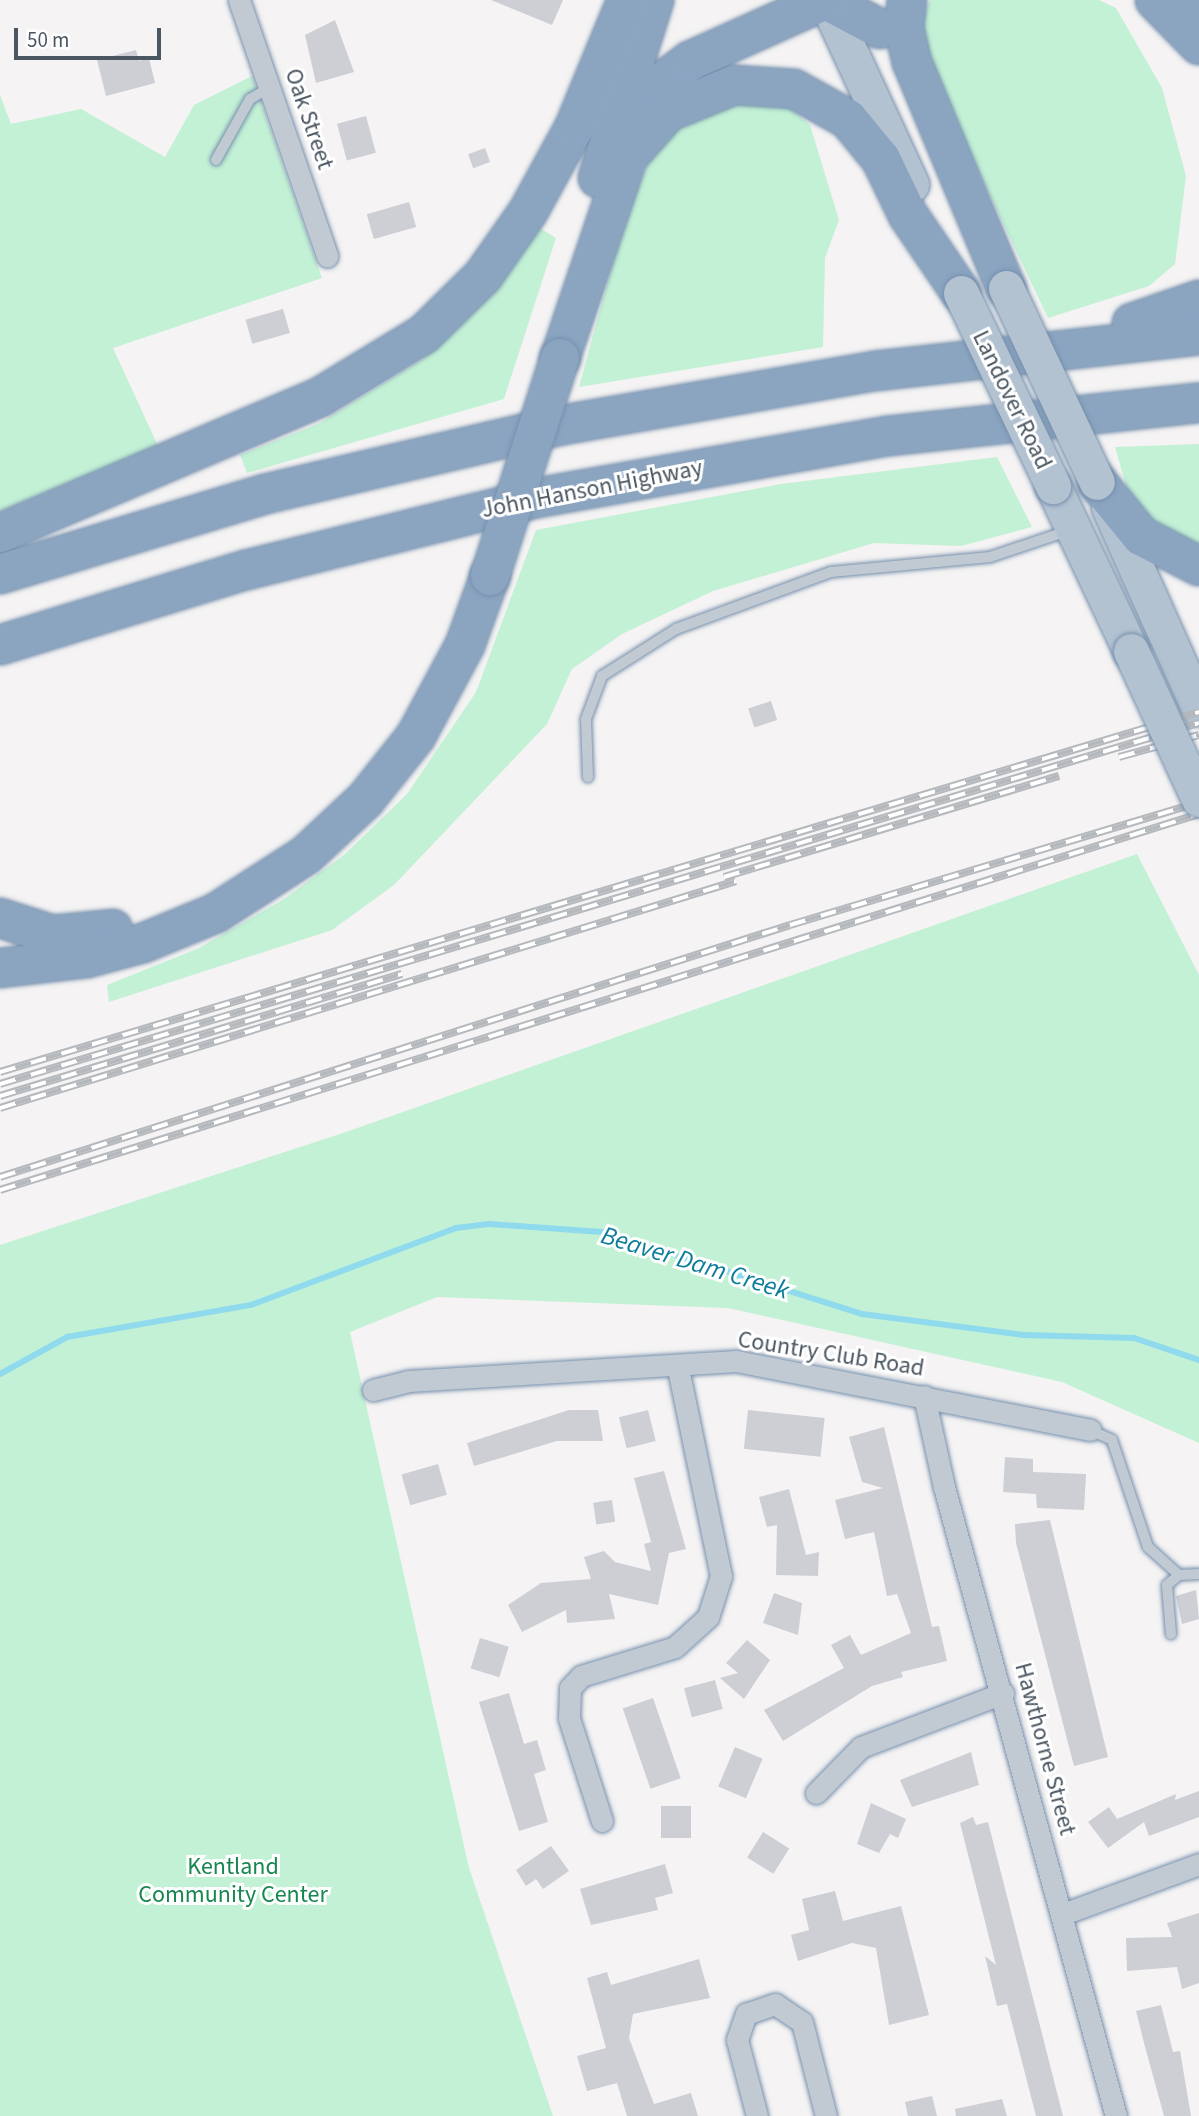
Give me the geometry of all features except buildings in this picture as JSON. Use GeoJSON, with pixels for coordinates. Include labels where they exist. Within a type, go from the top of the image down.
{"type":"FeatureCollection","features":[{"type":"Feature","properties":{"kind":"highway"},"geometry":{"type":"LineString","coordinates":[[0,533],[322,396],[424,334],[483,276],[528,212],[575,126],[627,0]]}},
{"type":"Feature","properties":{"kind":"highway"},"geometry":{"type":"LineString","coordinates":[[0,968],[87,958],[169,934],[241,899],[306,855],[365,800],[416,736],[465,645],[479,578],[548,361],[654,0]]}},
{"type":"Feature","properties":{"kind":"highway"},"geometry":{"type":"LineString","coordinates":[[613,133],[643,96],[690,61],[826,0],[873,14]]}},
{"type":"Feature","properties":{"kind":"highway"},"geometry":{"type":"LineString","coordinates":[[907,0],[904,28],[912,62],[1006,288]]}},
{"type":"Feature","properties":{"kind":"highway"},"geometry":{"type":"LineString","coordinates":[[1155,0],[1199,45]]}},
{"type":"Feature","properties":{"kind":"highway"},"geometry":{"type":"LineString","coordinates":[[1194,0],[1199,5]]}},
{"type":"Feature","properties":{"kind":"highway"},"geometry":{"type":"LineString","coordinates":[[548,361],[628,157],[668,111],[734,85],[794,89],[848,119],[881,159],[908,215],[961,293]]}},
{"type":"Feature","properties":{"kind":"highway"},"geometry":{"type":"LineString","coordinates":[[966,358],[1061,331],[1152,318],[1199,300]]}},
{"type":"Feature","properties":{"kind":"highway"},"geometry":{"type":"LineString","coordinates":[[0,574],[265,494],[478,443],[742,391],[966,358],[1199,335]]}},
{"type":"Feature","properties":{"kind":"highway","name":"John Hanson Highway"},"geometry":{"type":"LineString","coordinates":[[0,645],[122,605],[382,534],[683,470],[953,427],[1187,406]]}},
{"type":"Feature","properties":{"kind":"highway"},"geometry":{"type":"LineString","coordinates":[[1097,482],[1141,536],[1199,566]]}},
{"type":"Feature","properties":{"kind":"highway"},"geometry":{"type":"LineString","coordinates":[[0,918],[53,935],[117,928],[192,900],[266,858],[330,805],[389,738],[479,578]]}},
{"type":"Feature","properties":{"kind":"highway"},"geometry":{"type":"LineString","coordinates":[[0,667],[122,605]]}},
{"type":"Feature","properties":{"kind":"main road","name":"Landover Road"},"geometry":{"type":"LineString","coordinates":[[826,0],[1199,799]]}},
{"type":"Feature","properties":{"kind":"main road","name":"Landover Road"},"geometry":{"type":"LineString","coordinates":[[873,14],[1006,288],[1199,708]]}},
{"type":"Feature","properties":{"kind":"street","name":"Oak Street"},"geometry":{"type":"LineString","coordinates":[[239,0],[327,256]]}},
{"type":"Feature","properties":{"kind":"street","name":"Country Club Road"},"geometry":{"type":"LineString","coordinates":[[373,1391],[435,1381],[595,1366],[678,1368],[736,1361],[1090,1430]]}},
{"type":"Feature","properties":{"kind":"street"},"geometry":{"type":"LineString","coordinates":[[602,1821],[569,1718],[570,1688],[581,1676],[674,1647],[708,1617],[721,1576],[678,1368]]}},
{"type":"Feature","properties":{"kind":"street","name":"Hawthorne Street"},"geometry":{"type":"LineString","coordinates":[[924,1396],[1116,2116]]}},
{"type":"Feature","properties":{"kind":"street"},"geometry":{"type":"LineString","coordinates":[[816,1793],[861,1746],[956,1706],[1003,1693]]}},
{"type":"Feature","properties":{"kind":"street"},"geometry":{"type":"LineString","coordinates":[[1063,1914],[1199,1864]]}},
{"type":"Feature","properties":{"kind":"street"},"geometry":{"type":"LineString","coordinates":[[757,2116],[737,2040],[746,2014],[775,2004],[802,2022],[826,2116]]}},
{"type":"Feature","properties":{"kind":"lane"},"geometry":{"type":"LineString","coordinates":[[216,160],[250,99],[271,87]]}},
{"type":"Feature","properties":{"kind":"lane"},"geometry":{"type":"LineString","coordinates":[[588,777],[591,695],[622,658],[666,634],[721,608],[831,572],[990,557],[1073,530]]}},
{"type":"Feature","properties":{"kind":"lane"},"geometry":{"type":"LineString","coordinates":[[1090,1430],[1112,1440],[1148,1547],[1179,1575]]}},
{"type":"Feature","properties":{"kind":"lane"},"geometry":{"type":"LineString","coordinates":[[1171,1634],[1167,1585],[1179,1575],[1199,1574]]}},
{"type":"Feature","properties":{"kind":"green space"},"geometry":{"type":"Polygon","coordinates":[[[930,0],[1099,0],[1116,8],[1162,88],[1186,176],[1175,264],[1149,286],[1048,318],[927,63],[917,29],[930,0]]]}},
{"type":"Feature","properties":{"kind":"green space"},"geometry":{"type":"Polygon","coordinates":[[[252,76],[322,278],[113,348],[158,446],[0,511],[0,95],[11,124],[81,109],[165,157],[194,105],[252,76]]]}},
{"type":"Feature","properties":{"kind":"green space"},"geometry":{"type":"Polygon","coordinates":[[[730,97],[781,101],[810,125],[839,220],[825,258],[823,347],[579,387],[626,215],[650,159],[686,117],[730,97]]]}},
{"type":"Feature","properties":{"kind":"green space"},"geometry":{"type":"Polygon","coordinates":[[[538,227],[556,238],[504,399],[247,473],[240,455],[318,424],[423,359],[491,292],[538,227]]]}},
{"type":"Feature","properties":{"kind":"green space"},"geometry":{"type":"Polygon","coordinates":[[[1199,444],[1199,545],[1167,545],[1131,503],[1115,447],[1199,444]]]}},
{"type":"Feature","properties":{"kind":"green space"},"geometry":{"type":"Polygon","coordinates":[[[997,457],[1032,527],[961,546],[874,543],[713,591],[622,634],[572,669],[547,724],[394,885],[332,930],[109,1002],[107,985],[199,948],[284,899],[344,855],[407,794],[476,692],[536,530],[781,484],[997,457]]]}},
{"type":"Feature","properties":{"kind":"green space","name":"Kentland Community Center"},"geometry":{"type":"Polygon","coordinates":[[[1137,854],[1199,975],[1199,1443],[1062,1382],[728,1308],[437,1297],[350,1332],[469,1868],[553,2116],[0,2116],[0,1245],[346,1132],[1137,854]]]}},
{"type":"Feature","properties":{"kind":"waterway","name":"Beaver Dam Creek"},"geometry":{"type":"LineString","coordinates":[[0,1374],[67,1337],[251,1305],[456,1228],[490,1224],[602,1232],[862,1314],[1024,1335],[1134,1338],[1199,1360]]}},
{"type":"Feature","properties":{"kind":"railway"},"geometry":{"type":"LineString","coordinates":[[0,1072],[1199,712]]}},
{"type":"Feature","properties":{"kind":"railway"},"geometry":{"type":"LineString","coordinates":[[0,1084],[1199,723]]}},
{"type":"Feature","properties":{"kind":"railway"},"geometry":{"type":"LineString","coordinates":[[1119,757],[1199,735]]}},
{"type":"Feature","properties":{"kind":"railway"},"geometry":{"type":"LineString","coordinates":[[724,877],[1059,776]]}},
{"type":"Feature","properties":{"kind":"railway"},"geometry":{"type":"LineString","coordinates":[[0,1177],[790,925],[1199,802]]}},
{"type":"Feature","properties":{"kind":"railway"},"geometry":{"type":"LineString","coordinates":[[0,1190],[1199,814]]}},
{"type":"Feature","properties":{"kind":"railway"},"geometry":{"type":"LineString","coordinates":[[0,1108],[736,881]]}},
{"type":"Feature","properties":{"kind":"railway"},"geometry":{"type":"LineString","coordinates":[[0,1096],[402,974]]}}]}
